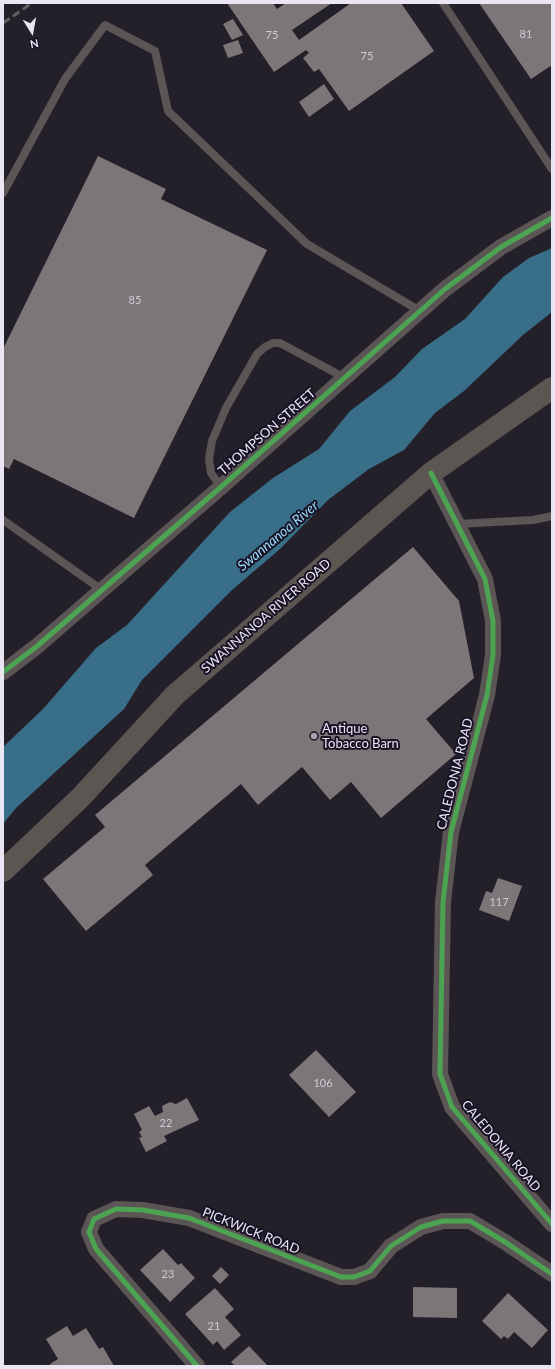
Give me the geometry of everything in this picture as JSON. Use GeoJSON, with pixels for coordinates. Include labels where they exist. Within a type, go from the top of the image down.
{"type":"FeatureCollection","features":[{"type":"Feature","properties":{"kind":"main road","name":"SWANNANOA RIVER ROAD"},"geometry":{"type":"LineString","coordinates":[[3,871],[81,797],[175,695],[431,473],[552,388]]}},
{"type":"Feature","properties":{"kind":"street","name":"THOMPSON STREET"},"geometry":{"type":"LineString","coordinates":[[3,672],[36,647],[221,487],[420,311],[473,267],[501,247],[552,218]]}},
{"type":"Feature","properties":{"kind":"street","name":"CALEDONIA ROAD"},"geometry":{"type":"LineString","coordinates":[[431,473],[485,579],[493,621],[493,655],[487,695],[451,832],[444,902],[440,1074],[452,1107],[552,1224]]}},
{"type":"Feature","properties":{"kind":"street","name":"PICKWICK ROAD"},"geometry":{"type":"LineString","coordinates":[[197,1366],[96,1249],[89,1232],[94,1219],[116,1209],[143,1210],[189,1218],[341,1277],[354,1277],[370,1271],[390,1246],[421,1228],[443,1221],[470,1221],[505,1242],[552,1274]]}},
{"type":"Feature","properties":{"kind":"lane"},"geometry":{"type":"LineString","coordinates":[[443,3],[552,170]]}},
{"type":"Feature","properties":{"kind":"lane"},"geometry":{"type":"LineString","coordinates":[[3,193],[65,79],[105,26],[154,50],[168,111],[307,244],[420,311]]}},
{"type":"Feature","properties":{"kind":"lane"},"geometry":{"type":"LineString","coordinates":[[221,487],[211,473],[209,459],[212,441],[226,408],[257,354],[265,347],[273,343],[280,343],[345,378]]}},
{"type":"Feature","properties":{"kind":"lane"},"geometry":{"type":"LineString","coordinates":[[457,524],[533,520],[552,516]]}},
{"type":"Feature","properties":{"kind":"lane"},"geometry":{"type":"LineString","coordinates":[[3,520],[102,590]]}},
{"type":"Feature","properties":{"kind":"water","name":"Swannanoa River"},"geometry":{"type":"Polygon","coordinates":[[[552,248],[552,312],[523,335],[464,391],[435,413],[404,450],[369,469],[328,500],[280,549],[232,590],[142,680],[124,709],[16,808],[3,824],[3,747],[43,709],[96,648],[127,625],[230,512],[273,478],[319,449],[350,411],[395,377],[422,349],[465,319],[503,277],[529,258],[552,248]]]}},
{"type":"Feature","properties":{"kind":"building"},"geometry":{"type":"Polygon","coordinates":[[[227,3],[273,3],[277,9],[286,3],[332,3],[292,30],[299,40],[351,3],[401,3],[434,51],[349,111],[319,69],[314,72],[303,58],[309,53],[306,50],[274,72],[227,3]]]}},
{"type":"Feature","properties":{"kind":"building"},"geometry":{"type":"Polygon","coordinates":[[[479,3],[552,3],[552,65],[531,79],[479,3]]]}},
{"type":"Feature","properties":{"kind":"building"},"geometry":{"type":"Polygon","coordinates":[[[233,19],[243,35],[232,40],[223,24],[233,19]]]}},
{"type":"Feature","properties":{"kind":"building"},"geometry":{"type":"Polygon","coordinates":[[[238,40],[243,53],[228,58],[223,45],[238,40]]]}},
{"type":"Feature","properties":{"kind":"building"},"geometry":{"type":"Polygon","coordinates":[[[324,84],[334,99],[309,117],[299,102],[324,84]]]}},
{"type":"Feature","properties":{"kind":"building"},"geometry":{"type":"Polygon","coordinates":[[[98,156],[166,189],[161,199],[267,250],[134,518],[14,459],[9,469],[3,466],[3,349],[98,156]]]}},
{"type":"Feature","properties":{"kind":"building","name":"Antique Tobacco Barn"},"geometry":{"type":"Polygon","coordinates":[[[413,547],[459,601],[474,678],[426,719],[456,754],[381,818],[351,782],[330,800],[302,767],[258,805],[241,784],[145,865],[153,875],[86,931],[43,879],[105,827],[95,815],[413,547]]]}},
{"type":"Feature","properties":{"kind":"building"},"geometry":{"type":"Polygon","coordinates":[[[498,878],[522,886],[509,921],[479,910],[486,891],[492,893],[498,878]]]}},
{"type":"Feature","properties":{"kind":"building"},"geometry":{"type":"Polygon","coordinates":[[[316,1050],[356,1092],[329,1117],[289,1075],[316,1050]]]}},
{"type":"Feature","properties":{"kind":"building"},"geometry":{"type":"Polygon","coordinates":[[[187,1098],[199,1120],[164,1136],[167,1141],[146,1152],[139,1138],[142,1137],[139,1132],[142,1130],[134,1114],[149,1106],[155,1116],[163,1112],[162,1106],[170,1102],[176,1104],[187,1098]]]}},
{"type":"Feature","properties":{"kind":"building"},"geometry":{"type":"Polygon","coordinates":[[[163,1249],[178,1265],[181,1263],[195,1278],[170,1302],[140,1270],[163,1249]]]}},
{"type":"Feature","properties":{"kind":"building"},"geometry":{"type":"Polygon","coordinates":[[[221,1267],[229,1275],[220,1284],[212,1276],[221,1267]]]}},
{"type":"Feature","properties":{"kind":"building"},"geometry":{"type":"Polygon","coordinates":[[[413,1287],[457,1288],[457,1318],[413,1317],[413,1287]]]}},
{"type":"Feature","properties":{"kind":"building"},"geometry":{"type":"Polygon","coordinates":[[[215,1288],[234,1309],[225,1317],[241,1335],[224,1350],[217,1341],[213,1345],[185,1314],[215,1288]]]}},
{"type":"Feature","properties":{"kind":"building"},"geometry":{"type":"Polygon","coordinates":[[[508,1293],[548,1330],[532,1348],[514,1332],[508,1339],[504,1336],[501,1339],[482,1321],[508,1293]]]}},
{"type":"Feature","properties":{"kind":"building"},"geometry":{"type":"Polygon","coordinates":[[[67,1326],[73,1336],[86,1328],[99,1349],[103,1347],[114,1366],[51,1366],[50,1364],[58,1359],[46,1339],[67,1326]]]}},
{"type":"Feature","properties":{"kind":"building"},"geometry":{"type":"Polygon","coordinates":[[[249,1346],[267,1365],[266,1366],[235,1366],[231,1362],[249,1346]]]}},
{"type":"Feature","properties":{"kind":"railway"},"geometry":{"type":"LineString","coordinates":[[3,23],[32,3]]}},
{"type":"Feature","properties":{"kind":"cycle path"},"geometry":{"type":"LineString","coordinates":[[3,672],[36,647],[221,487],[445,289],[501,247],[552,218]]}},
{"type":"Feature","properties":{"kind":"cycle path"},"geometry":{"type":"LineString","coordinates":[[431,473],[485,579],[493,621],[493,655],[487,695],[451,832],[443,902],[440,1074],[452,1107],[552,1224]]}},
{"type":"Feature","properties":{"kind":"cycle path"},"geometry":{"type":"LineString","coordinates":[[197,1366],[96,1249],[89,1232],[94,1219],[116,1209],[143,1210],[189,1218],[341,1277],[354,1277],[370,1271],[391,1246],[421,1227],[443,1221],[470,1221],[505,1242],[552,1274]]}},
{"type":"Feature","properties":{"kind":"place","name":"Antique Tobacco Barn"},"geometry":{"type":"Point","coordinates":[314,736]}}]}
